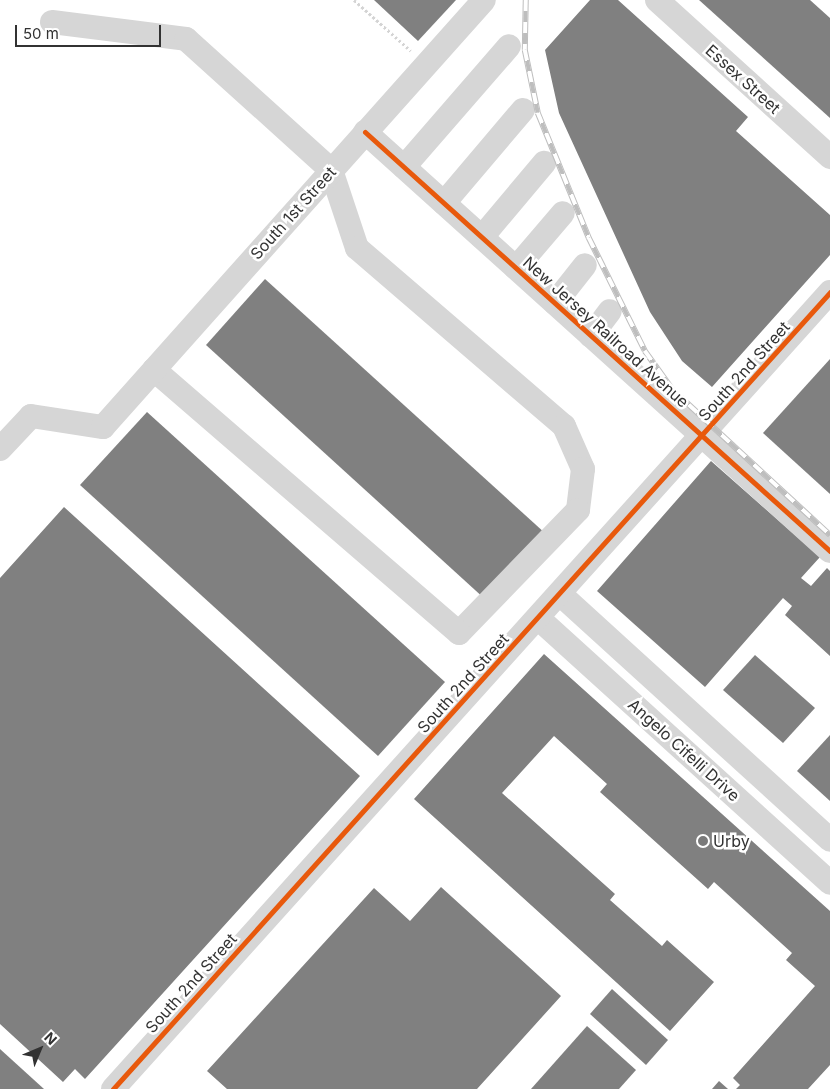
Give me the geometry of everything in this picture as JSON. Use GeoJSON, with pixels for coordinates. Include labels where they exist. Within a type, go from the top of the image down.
{"type":"FeatureCollection","features":[{"type":"Feature","properties":{"kind":"street","name":"South 1st Street"},"geometry":{"type":"LineString","coordinates":[[0,450],[31,416],[103,427],[484,0]]}},
{"type":"Feature","properties":{"kind":"street","name":"Essex Street"},"geometry":{"type":"LineString","coordinates":[[657,0],[830,157]]}},
{"type":"Feature","properties":{"kind":"street"},"geometry":{"type":"LineString","coordinates":[[52,22],[186,39],[331,170],[358,248],[564,426],[583,469],[578,510],[459,633],[154,370]]}},
{"type":"Feature","properties":{"kind":"street"},"geometry":{"type":"LineString","coordinates":[[404,167],[509,46]]}},
{"type":"Feature","properties":{"kind":"street"},"geometry":{"type":"LineString","coordinates":[[444,203],[523,110]]}},
{"type":"Feature","properties":{"kind":"street","name":"New Jersey Railroad Avenue"},"geometry":{"type":"LineString","coordinates":[[365,132],[830,552]]}},
{"type":"Feature","properties":{"kind":"street"},"geometry":{"type":"LineString","coordinates":[[482,237],[544,163]]}},
{"type":"Feature","properties":{"kind":"street"},"geometry":{"type":"LineString","coordinates":[[516,268],[563,213]]}},
{"type":"Feature","properties":{"kind":"street"},"geometry":{"type":"LineString","coordinates":[[555,303],[585,265]]}},
{"type":"Feature","properties":{"kind":"street","name":"South 2nd Street"},"geometry":{"type":"LineString","coordinates":[[113,1089],[830,292]]}},
{"type":"Feature","properties":{"kind":"street"},"geometry":{"type":"LineString","coordinates":[[591,336],[610,311]]}},
{"type":"Feature","properties":{"kind":"street","name":"Angelo Cifelli Drive"},"geometry":{"type":"LineString","coordinates":[[560,594],[830,840]]}},
{"type":"Feature","properties":{"kind":"street","name":"Angelo Cifelli Drive"},"geometry":{"type":"LineString","coordinates":[[538,618],[830,883]]}},
{"type":"Feature","properties":{"kind":"path"},"geometry":{"type":"LineString","coordinates":[[354,0],[426,64]]}},
{"type":"Feature","properties":{"kind":"building"},"geometry":{"type":"Polygon","coordinates":[[[374,0],[456,0],[418,41],[374,0]]]}},
{"type":"Feature","properties":{"kind":"building"},"geometry":{"type":"Polygon","coordinates":[[[590,0],[618,0],[748,117],[736,131],[830,215],[830,255],[712,387],[682,361],[650,312],[559,113],[545,50],[590,0]]]}},
{"type":"Feature","properties":{"kind":"building"},"geometry":{"type":"Polygon","coordinates":[[[699,0],[810,0],[830,18],[830,118],[699,0]]]}},
{"type":"Feature","properties":{"kind":"building"},"geometry":{"type":"Polygon","coordinates":[[[265,279],[546,534],[486,600],[206,345],[265,279]]]}},
{"type":"Feature","properties":{"kind":"building"},"geometry":{"type":"Polygon","coordinates":[[[830,359],[830,494],[763,433],[830,359]]]}},
{"type":"Feature","properties":{"kind":"building"},"geometry":{"type":"Polygon","coordinates":[[[147,412],[445,682],[378,756],[80,485],[147,412]]]}},
{"type":"Feature","properties":{"kind":"building"},"geometry":{"type":"Polygon","coordinates":[[[711,461],[820,557],[801,578],[811,586],[827,568],[830,571],[830,656],[785,615],[792,606],[783,598],[705,687],[597,591],[711,461]]]}},
{"type":"Feature","properties":{"kind":"building"},"geometry":{"type":"Polygon","coordinates":[[[64,507],[360,776],[85,1079],[75,1069],[63,1082],[0,1024],[0,578],[64,507]]]}},
{"type":"Feature","properties":{"kind":"building","name":"Urby"},"geometry":{"type":"Polygon","coordinates":[[[544,654],[830,911],[830,1065],[808,1089],[736,1089],[740,1085],[733,1078],[815,986],[786,960],[792,953],[714,882],[708,889],[600,792],[607,784],[554,736],[502,793],[615,894],[610,900],[662,946],[667,940],[714,982],[670,1031],[414,799],[544,654]]]}},
{"type":"Feature","properties":{"kind":"building"},"geometry":{"type":"Polygon","coordinates":[[[755,655],[815,708],[783,743],[723,690],[755,655]]]}},
{"type":"Feature","properties":{"kind":"building"},"geometry":{"type":"Polygon","coordinates":[[[830,735],[830,801],[797,771],[830,735]]]}},
{"type":"Feature","properties":{"kind":"building"},"geometry":{"type":"Polygon","coordinates":[[[441,887],[561,996],[477,1089],[227,1089],[207,1071],[374,888],[410,921],[441,887]]]}},
{"type":"Feature","properties":{"kind":"building"},"geometry":{"type":"Polygon","coordinates":[[[612,989],[668,1040],[646,1065],[590,1014],[612,989]]]}},
{"type":"Feature","properties":{"kind":"building"},"geometry":{"type":"Polygon","coordinates":[[[587,1026],[636,1070],[619,1089],[531,1089],[587,1026]]]}},
{"type":"Feature","properties":{"kind":"building"},"geometry":{"type":"Polygon","coordinates":[[[0,1049],[44,1089],[0,1089],[0,1049]]]}},
{"type":"Feature","properties":{"kind":"building"},"geometry":{"type":"Polygon","coordinates":[[[719,1081],[728,1089],[712,1089],[719,1081]]]}},
{"type":"Feature","properties":{"kind":"railway"},"geometry":{"type":"LineString","coordinates":[[526,0],[525,50],[538,113],[589,238],[645,351],[673,390],[830,535]]}},
{"type":"Feature","properties":{"kind":"cycle path"},"geometry":{"type":"LineString","coordinates":[[365,132],[830,551]]}},
{"type":"Feature","properties":{"kind":"cycle path"},"geometry":{"type":"LineString","coordinates":[[113,1089],[830,292]]}},
{"type":"Feature","properties":{"kind":"place","name":"Urby"},"geometry":{"type":"Point","coordinates":[703,841]}}]}
